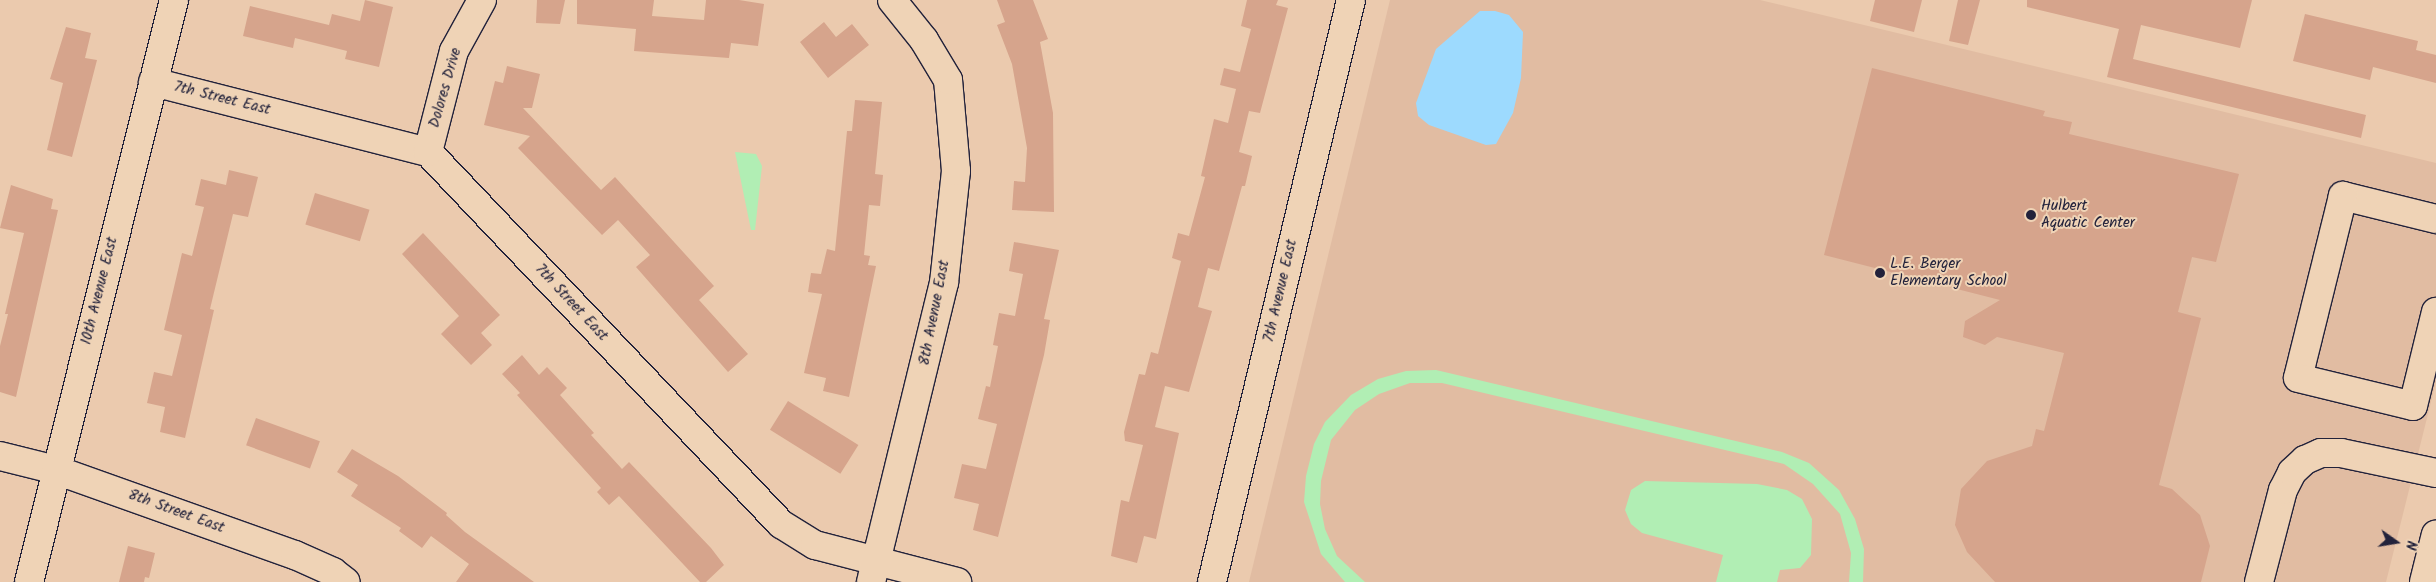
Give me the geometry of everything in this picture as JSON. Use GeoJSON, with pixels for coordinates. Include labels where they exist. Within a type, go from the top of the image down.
{"type":"FeatureCollection","features":[{"type":"Feature","properties":{"kind":"street","name":"10th Avenue East"},"geometry":{"type":"LineString","coordinates":[[29,582],[174,0]]}},
{"type":"Feature","properties":{"kind":"street","name":"Dolores Drive"},"geometry":{"type":"LineString","coordinates":[[428,152],[454,50],[482,0]]}},
{"type":"Feature","properties":{"kind":"street","name":"7th Avenue East"},"geometry":{"type":"LineString","coordinates":[[1212,582],[1351,0]]}},
{"type":"Feature","properties":{"kind":"street","name":"8th Avenue East"},"geometry":{"type":"LineString","coordinates":[[874,572],[944,283],[956,171],[948,80],[900,10]]}},
{"type":"Feature","properties":{"kind":"street","name":"7th Street East"},"geometry":{"type":"LineString","coordinates":[[153,82],[428,152],[781,524],[815,545],[874,572],[957,582]]}},
{"type":"Feature","properties":{"kind":"street"},"geometry":{"type":"LineString","coordinates":[[2436,219],[2343,196],[2298,378],[2413,406],[2436,312]]}},
{"type":"Feature","properties":{"kind":"street"},"geometry":{"type":"LineString","coordinates":[[2259,582],[2283,490],[2292,472],[2305,460],[2321,453],[2341,453],[2436,473]]}},
{"type":"Feature","properties":{"kind":"street","name":"8th Street East"},"geometry":{"type":"LineString","coordinates":[[0,456],[56,470],[296,555],[333,572],[346,582]]}},
{"type":"Feature","properties":{"kind":"street"},"geometry":{"type":"LineString","coordinates":[[2424,582],[2436,534]]}},
{"type":"Feature","properties":{"kind":"shaded area","name":"L.E. Berger Elementary School"},"geometry":{"type":"Polygon","coordinates":[[[1390,0],[1760,0],[2436,163],[2436,382],[2386,582],[1249,582],[1390,0]]]}},
{"type":"Feature","properties":{"kind":"green space"},"geometry":{"type":"Polygon","coordinates":[[[735,152],[756,154],[762,166],[755,230],[751,230],[735,152]]]}},
{"type":"Feature","properties":{"kind":"green space"},"geometry":{"type":"Polygon","coordinates":[[[1436,370],[1782,452],[1809,463],[1839,490],[1855,519],[1864,549],[1863,582],[1849,582],[1851,553],[1840,514],[1813,484],[1784,464],[1442,383],[1410,383],[1379,394],[1355,410],[1331,440],[1321,481],[1320,504],[1325,529],[1337,556],[1365,582],[1345,582],[1321,554],[1304,502],[1306,476],[1314,444],[1325,422],[1351,395],[1378,379],[1406,371],[1436,370]]]}},
{"type":"Feature","properties":{"kind":"green space"},"geometry":{"type":"Polygon","coordinates":[[[1645,481],[1757,484],[1787,490],[1802,499],[1812,519],[1811,555],[1800,568],[1780,570],[1777,582],[1716,582],[1723,555],[1642,533],[1631,524],[1625,510],[1631,490],[1645,481]]]}},
{"type":"Feature","properties":{"kind":"water"},"geometry":{"type":"Polygon","coordinates":[[[1480,11],[1495,11],[1509,15],[1523,32],[1521,78],[1513,113],[1496,144],[1486,145],[1429,125],[1418,116],[1416,103],[1436,49],[1480,11]]]}},
{"type":"Feature","properties":{"kind":"building"},"geometry":{"type":"Polygon","coordinates":[[[365,0],[393,7],[379,67],[345,59],[347,51],[295,38],[293,48],[243,36],[250,6],[329,25],[332,14],[360,21],[365,0]]]}},
{"type":"Feature","properties":{"kind":"building"},"geometry":{"type":"Polygon","coordinates":[[[537,0],[565,0],[560,24],[536,23],[537,0]]]}},
{"type":"Feature","properties":{"kind":"building"},"geometry":{"type":"Polygon","coordinates":[[[577,0],[654,0],[652,16],[704,20],[706,0],[739,0],[764,4],[758,46],[731,43],[729,58],[634,51],[636,29],[577,24],[577,0]]]}},
{"type":"Feature","properties":{"kind":"building"},"geometry":{"type":"Polygon","coordinates":[[[997,0],[1033,0],[1048,39],[1040,42],[1053,113],[1054,212],[1012,210],[1014,181],[1025,182],[1027,148],[1012,64],[997,25],[1005,22],[997,0]]]}},
{"type":"Feature","properties":{"kind":"building"},"geometry":{"type":"Polygon","coordinates":[[[1247,0],[1278,0],[1276,5],[1288,8],[1260,113],[1249,111],[1239,152],[1252,156],[1245,186],[1242,186],[1219,271],[1208,268],[1198,307],[1212,311],[1189,392],[1165,386],[1155,427],[1179,433],[1156,539],[1144,536],[1137,563],[1111,556],[1121,500],[1129,502],[1143,445],[1125,441],[1124,432],[1139,374],[1145,375],[1151,352],[1158,354],[1181,261],[1172,258],[1178,233],[1189,236],[1205,177],[1201,176],[1214,119],[1228,123],[1236,89],[1220,85],[1224,68],[1240,72],[1251,29],[1241,26],[1247,0]]]}},
{"type":"Feature","properties":{"kind":"building"},"geometry":{"type":"Polygon","coordinates":[[[1875,0],[1922,0],[1914,32],[1870,21],[1875,0]]]}},
{"type":"Feature","properties":{"kind":"building"},"geometry":{"type":"Polygon","coordinates":[[[1958,0],[1980,0],[1968,45],[1949,41],[1958,0]]]}},
{"type":"Feature","properties":{"kind":"building"},"geometry":{"type":"Polygon","coordinates":[[[2027,0],[2252,0],[2240,48],[2141,25],[2133,59],[2366,115],[2361,138],[2107,77],[2119,29],[2027,7],[2027,0]]]}},
{"type":"Feature","properties":{"kind":"building"},"geometry":{"type":"Polygon","coordinates":[[[2305,14],[2418,41],[2416,50],[2436,55],[2436,83],[2373,67],[2370,80],[2293,61],[2305,14]]]}},
{"type":"Feature","properties":{"kind":"building"},"geometry":{"type":"Polygon","coordinates":[[[824,22],[836,37],[852,24],[869,45],[828,78],[800,42],[824,22]]]}},
{"type":"Feature","properties":{"kind":"building"},"geometry":{"type":"Polygon","coordinates":[[[66,27],[91,33],[85,58],[97,60],[72,157],[47,150],[63,83],[50,79],[66,27]]]}},
{"type":"Feature","properties":{"kind":"building"},"geometry":{"type":"Polygon","coordinates":[[[507,66],[540,74],[532,108],[523,108],[601,190],[615,177],[714,286],[699,300],[748,354],[728,372],[636,267],[650,255],[618,220],[602,235],[518,148],[530,136],[484,125],[495,81],[503,83],[507,66]]]}},
{"type":"Feature","properties":{"kind":"building"},"geometry":{"type":"Polygon","coordinates":[[[1872,68],[2045,111],[2043,116],[2072,122],[2069,134],[2239,174],[2216,262],[2192,257],[2178,312],[2201,318],[2159,485],[2172,489],[2200,515],[2210,546],[2201,582],[1995,582],[1967,552],[1955,525],[1961,489],[1987,461],[2032,446],[2036,429],[2044,431],[2064,353],[1997,337],[1985,345],[1963,337],[1965,321],[2000,300],[1824,255],[1872,68]]]}},
{"type":"Feature","properties":{"kind":"building"},"geometry":{"type":"Polygon","coordinates":[[[855,100],[882,102],[875,174],[883,175],[880,206],[869,205],[864,255],[870,256],[868,265],[876,266],[849,397],[823,391],[826,378],[804,373],[822,294],[808,292],[811,273],[821,274],[827,249],[835,251],[847,131],[852,131],[855,100]]]}},
{"type":"Feature","properties":{"kind":"building"},"geometry":{"type":"Polygon","coordinates":[[[229,170],[258,177],[248,217],[233,214],[210,309],[214,310],[185,438],[160,432],[165,407],[147,403],[154,372],[172,376],[182,335],[164,330],[182,253],[192,256],[204,207],[195,205],[201,179],[226,185],[229,170]]]}},
{"type":"Feature","properties":{"kind":"building"},"geometry":{"type":"Polygon","coordinates":[[[11,185],[53,199],[51,209],[58,210],[16,397],[0,392],[0,346],[8,314],[5,314],[24,233],[0,228],[11,185]]]}},
{"type":"Feature","properties":{"kind":"building"},"geometry":{"type":"Polygon","coordinates":[[[315,193],[370,210],[360,241],[305,225],[315,193]]]}},
{"type":"Feature","properties":{"kind":"building"},"geometry":{"type":"Polygon","coordinates":[[[423,233],[500,315],[481,333],[492,345],[471,365],[441,334],[459,316],[402,254],[423,233]]]}},
{"type":"Feature","properties":{"kind":"building"},"geometry":{"type":"Polygon","coordinates":[[[1014,242],[1059,250],[1044,319],[1050,320],[1044,355],[998,537],[973,530],[979,504],[954,498],[962,464],[986,469],[997,424],[978,419],[986,386],[990,387],[998,346],[993,345],[999,313],[1015,316],[1023,274],[1009,271],[1014,242]]]}},
{"type":"Feature","properties":{"kind":"building"},"geometry":{"type":"Polygon","coordinates":[[[522,355],[539,375],[547,367],[567,388],[560,395],[594,433],[591,435],[622,469],[629,462],[711,548],[724,565],[706,582],[700,582],[619,496],[609,505],[597,492],[601,488],[517,395],[520,393],[502,374],[522,355]]]}},
{"type":"Feature","properties":{"kind":"building"},"geometry":{"type":"Polygon","coordinates":[[[788,401],[858,445],[840,474],[770,430],[788,401]]]}},
{"type":"Feature","properties":{"kind":"building"},"geometry":{"type":"Polygon","coordinates":[[[256,418],[320,441],[310,469],[246,445],[256,418]]]}},
{"type":"Feature","properties":{"kind":"building"},"geometry":{"type":"Polygon","coordinates":[[[352,449],[398,476],[447,513],[446,515],[465,532],[534,582],[456,582],[469,564],[431,536],[422,548],[399,531],[401,528],[351,496],[358,485],[337,472],[352,449]]]}},
{"type":"Feature","properties":{"kind":"building"},"geometry":{"type":"Polygon","coordinates":[[[128,546],[155,553],[149,578],[145,577],[144,582],[119,582],[128,546]]]}},
{"type":"Feature","properties":{"kind":"place","name":"Hulbert Aquatic Center"},"geometry":{"type":"Point","coordinates":[2031,215]}},
{"type":"Feature","properties":{"kind":"place","name":"L.E. Berger Elementary School"},"geometry":{"type":"Point","coordinates":[1880,273]}}]}
